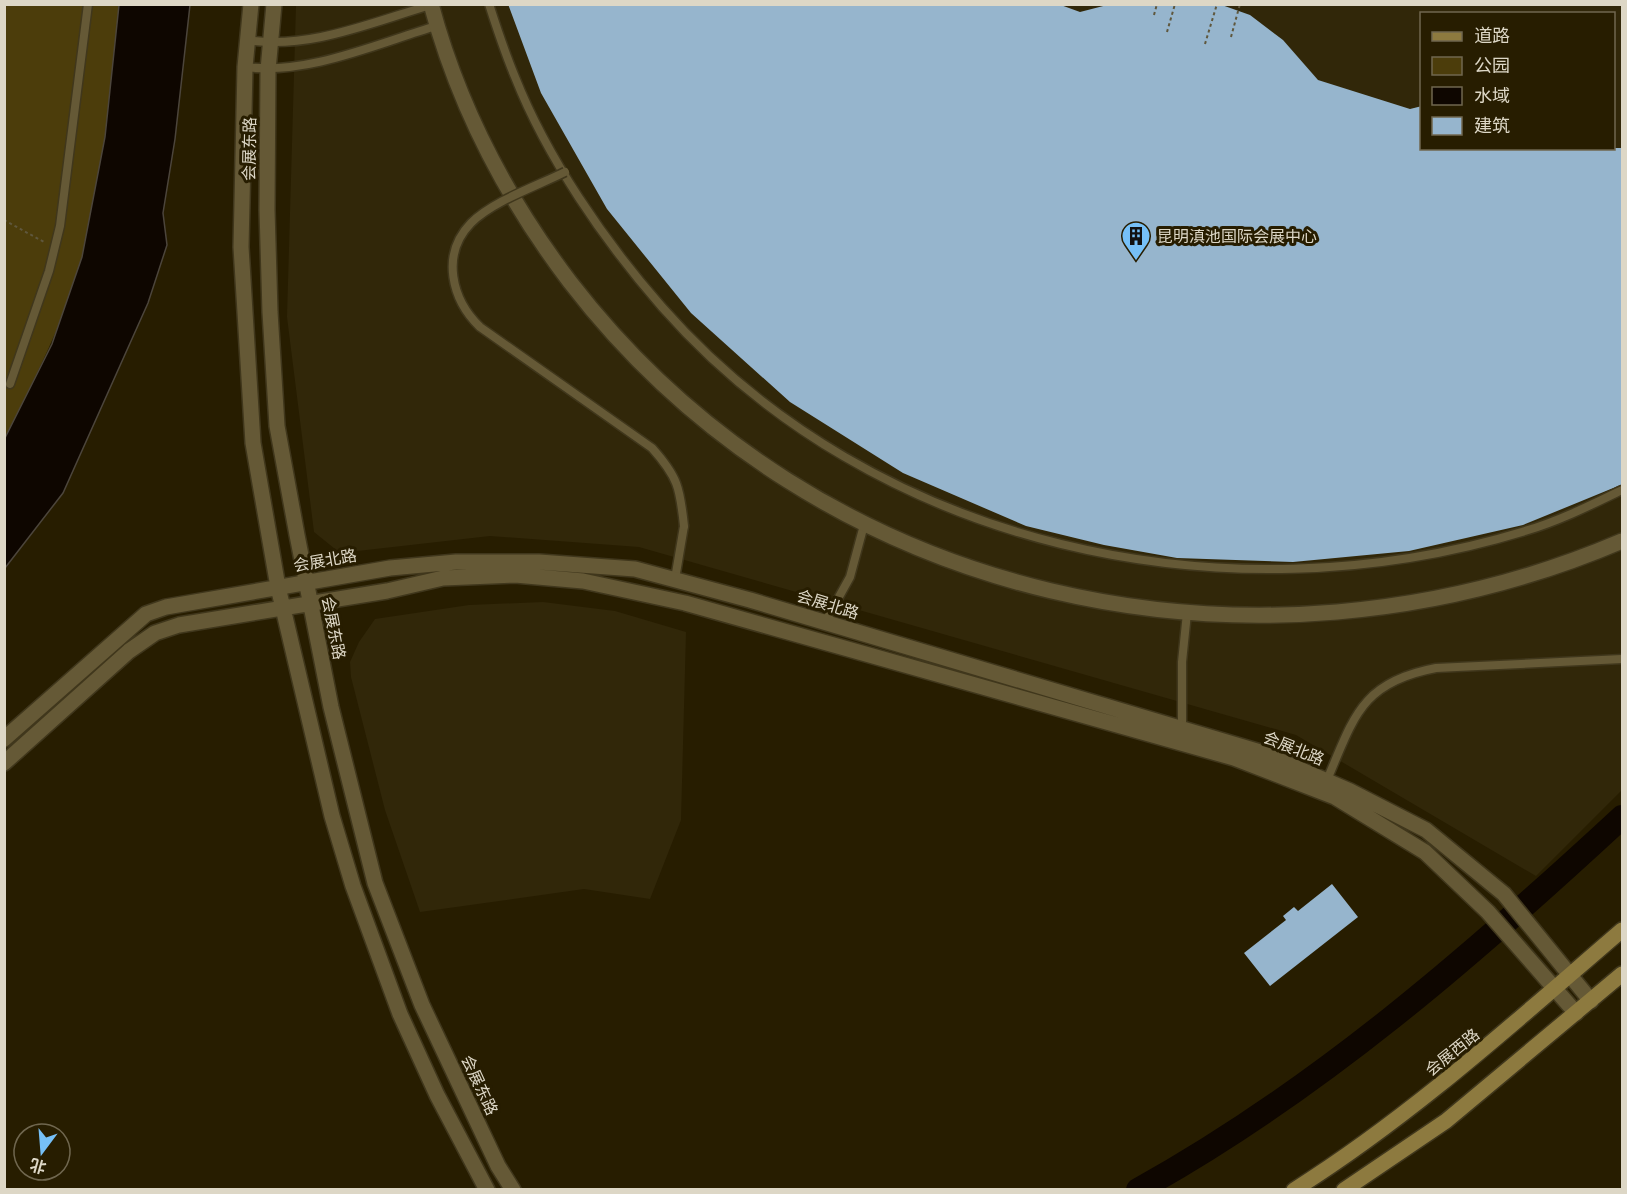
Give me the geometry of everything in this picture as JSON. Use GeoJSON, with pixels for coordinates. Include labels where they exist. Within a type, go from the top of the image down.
{"type":"FeatureCollection","features":[{"type":"Feature","properties":{"kind":"main road","name":"会展西路"},"geometry":{"type":"LineString","coordinates":[[1294,1190],[1328,1168],[1452,1077],[1623,930]]}},
{"type":"Feature","properties":{"kind":"main road"},"geometry":{"type":"LineString","coordinates":[[1344,1190],[1446,1120],[1623,974]]}},
{"type":"Feature","properties":{"kind":"street","name":"会展东路"},"geometry":{"type":"LineString","coordinates":[[251,4],[244,67],[241,247],[252,420],[258,476],[278,587],[332,816],[353,886],[405,1024],[437,1095],[487,1190]]}},
{"type":"Feature","properties":{"kind":"street","name":"会展东路"},"geometry":{"type":"LineString","coordinates":[[274,4],[268,70],[267,210],[277,426],[331,707],[375,883],[422,1005],[498,1166],[513,1190]]}},
{"type":"Feature","properties":{"kind":"street"},"geometry":{"type":"LineString","coordinates":[[431,5],[436,26],[458,87],[500,175],[554,261],[610,333],[677,398],[740,449],[808,494],[864,525],[954,564],[1030,587],[1108,603],[1187,613],[1317,613],[1446,596],[1530,574],[1623,540]]}},
{"type":"Feature","properties":{"kind":"street","name":"会展北路"},"geometry":{"type":"LineString","coordinates":[[4,739],[146,614],[166,607],[390,568],[456,562],[539,562],[635,569],[825,622],[1182,728],[1260,752],[1327,780],[1426,830],[1504,894],[1533,926],[1591,1000]]}},
{"type":"Feature","properties":{"kind":"street","name":"会展北路"},"geometry":{"type":"LineString","coordinates":[[4,764],[129,651],[155,633],[179,625],[312,604],[443,578],[515,575],[583,581],[685,603],[1234,758],[1335,797],[1425,852],[1488,912],[1576,1013]]}},
{"type":"Feature","properties":{"kind":"lane"},"geometry":{"type":"LineString","coordinates":[[9,384],[54,248],[64,198],[88,4]]}},
{"type":"Feature","properties":{"kind":"lane"},"geometry":{"type":"LineString","coordinates":[[489,4],[516,80],[565,172],[627,265],[665,310],[770,406],[879,477],[944,507],[1011,532],[1079,549],[1209,568],[1274,571],[1415,558],[1473,545],[1528,530],[1623,490]]}},
{"type":"Feature","properties":{"kind":"lane"},"geometry":{"type":"LineString","coordinates":[[247,40],[270,44],[306,41],[431,5]]}},
{"type":"Feature","properties":{"kind":"lane"},"geometry":{"type":"LineString","coordinates":[[244,67],[268,70],[298,68],[436,26]]}},
{"type":"Feature","properties":{"kind":"lane"},"geometry":{"type":"LineString","coordinates":[[565,172],[492,208],[472,222],[464,232],[455,254],[455,290],[465,312],[480,327],[652,448],[668,466],[680,488],[684,526],[675,579]]}},
{"type":"Feature","properties":{"kind":"lane"},"geometry":{"type":"LineString","coordinates":[[825,622],[850,577],[864,525]]}},
{"type":"Feature","properties":{"kind":"lane"},"geometry":{"type":"LineString","coordinates":[[1182,728],[1182,662],[1187,613]]}},
{"type":"Feature","properties":{"kind":"lane"},"geometry":{"type":"LineString","coordinates":[[1327,780],[1353,718],[1362,705],[1379,688],[1412,672],[1436,668],[1623,659]]}},
{"type":"Feature","properties":{"kind":"path"},"geometry":{"type":"LineString","coordinates":[[1154,15],[1157,4]]}},
{"type":"Feature","properties":{"kind":"path"},"geometry":{"type":"LineString","coordinates":[[1167,32],[1175,4]]}},
{"type":"Feature","properties":{"kind":"path"},"geometry":{"type":"LineString","coordinates":[[1205,44],[1217,4]]}},
{"type":"Feature","properties":{"kind":"path"},"geometry":{"type":"LineString","coordinates":[[1231,37],[1240,4]]}},
{"type":"Feature","properties":{"kind":"path"},"geometry":{"type":"LineString","coordinates":[[4,220],[54,248]]}},
{"type":"Feature","properties":{"kind":"shaded area","name":"昆明滇池国际会展中心"},"geometry":{"type":"Polygon","coordinates":[[[296,5],[1622,5],[1622,790],[1536,876],[1296,735],[639,547],[490,536],[340,553],[314,532],[287,317],[296,5]]]}},
{"type":"Feature","properties":{"kind":"shaded area"},"geometry":{"type":"Polygon","coordinates":[[[543,602],[615,611],[686,632],[681,820],[650,899],[584,889],[420,912],[385,810],[351,677],[350,662],[359,642],[375,619],[469,605],[543,602]]]}},
{"type":"Feature","properties":{"kind":"green space"},"geometry":{"type":"Polygon","coordinates":[[[5,5],[119,5],[101,164],[90,228],[75,281],[58,327],[5,438],[5,5]]]}},
{"type":"Feature","properties":{"kind":"water"},"geometry":{"type":"Polygon","coordinates":[[[119,5],[190,5],[175,139],[163,213],[167,245],[148,303],[63,493],[5,568],[5,438],[52,344],[82,257],[105,137],[119,5]]]}},
{"type":"Feature","properties":{"kind":"building","name":"昆明滇池国际会展中心"},"geometry":{"type":"Polygon","coordinates":[[[508,4],[1058,4],[1080,12],[1111,4],[1219,4],[1250,15],[1283,40],[1318,80],[1410,109],[1420,106],[1420,150],[1615,150],[1615,148],[1623,148],[1623,484],[1523,525],[1409,551],[1293,562],[1177,558],[1104,545],[1026,526],[903,473],[790,402],[691,313],[607,209],[541,93],[508,4]]]}},
{"type":"Feature","properties":{"kind":"building"},"geometry":{"type":"Polygon","coordinates":[[[1332,884],[1358,917],[1270,986],[1244,953],[1286,920],[1283,916],[1294,907],[1298,911],[1332,884]]]}},
{"type":"Feature","properties":{"kind":"waterway"},"geometry":{"type":"LineString","coordinates":[[1138,1190],[1204,1151],[1331,1065],[1451,970],[1622,817]]}},
{"type":"Feature","properties":{"kind":"place","name":"昆明滇池国际会展中心"},"geometry":{"type":"Point","coordinates":[1136,262]}}]}
